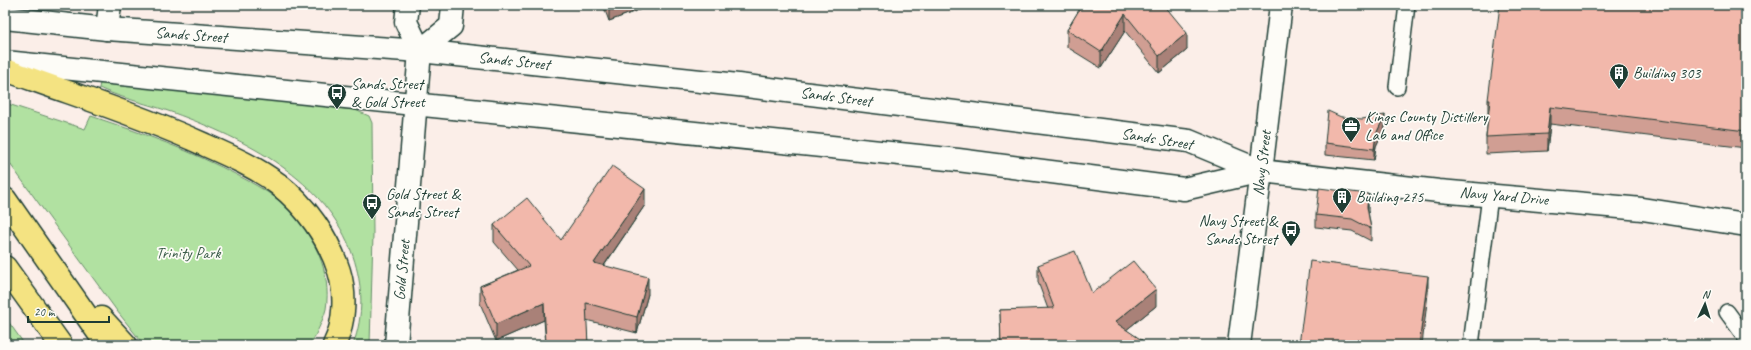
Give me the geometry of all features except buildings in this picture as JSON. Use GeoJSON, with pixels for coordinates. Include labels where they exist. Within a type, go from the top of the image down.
{"type":"FeatureCollection","features":[{"type":"Feature","properties":{"kind":"highway"},"geometry":{"type":"LineString","coordinates":[[5,70],[180,133],[218,150],[277,183],[296,200],[311,217],[326,240],[336,262],[342,280],[343,301],[342,320],[334,345]]}},
{"type":"Feature","properties":{"kind":"highway"},"geometry":{"type":"LineString","coordinates":[[5,199],[107,345]]}},
{"type":"Feature","properties":{"kind":"highway"},"geometry":{"type":"LineString","coordinates":[[5,267],[61,345]]}},
{"type":"Feature","properties":{"kind":"highway"},"geometry":{"type":"LineString","coordinates":[[58,274],[126,345]]}},
{"type":"Feature","properties":{"kind":"main road"},"geometry":{"type":"LineString","coordinates":[[107,29],[110,5]]}},
{"type":"Feature","properties":{"kind":"main road"},"geometry":{"type":"LineString","coordinates":[[408,5],[406,22],[420,51],[451,26],[453,5]]}},
{"type":"Feature","properties":{"kind":"main road","name":"Navy Street"},"geometry":{"type":"LineString","coordinates":[[1240,345],[1281,5]]}},
{"type":"Feature","properties":{"kind":"main road","name":"Sands Street"},"geometry":{"type":"LineString","coordinates":[[5,18],[107,29],[420,51],[746,86],[1189,141],[1261,171]]}},
{"type":"Feature","properties":{"kind":"main road","name":"Gold Street"},"geometry":{"type":"LineString","coordinates":[[396,345],[420,51]]}},
{"type":"Feature","properties":{"kind":"main road"},"geometry":{"type":"LineString","coordinates":[[5,62],[958,160],[1184,189],[1261,171]]}},
{"type":"Feature","properties":{"kind":"main road","name":"Navy Yard Drive"},"geometry":{"type":"LineString","coordinates":[[1261,171],[1490,196],[1642,209],[1746,225]]}},
{"type":"Feature","properties":{"kind":"lane"},"geometry":{"type":"LineString","coordinates":[[1397,87],[1406,5]]}},
{"type":"Feature","properties":{"kind":"lane"},"geometry":{"type":"LineString","coordinates":[[1471,345],[1490,196]]}},
{"type":"Feature","properties":{"kind":"lane"},"geometry":{"type":"LineString","coordinates":[[1727,312],[1746,338]]}},
{"type":"Feature","properties":{"kind":"green space"},"geometry":{"type":"Polygon","coordinates":[[[104,82],[355,110],[369,116],[372,123],[373,234],[370,345],[353,345],[359,323],[361,300],[359,278],[353,256],[341,229],[324,205],[304,184],[280,165],[255,149],[228,135],[174,113],[99,88],[100,83],[104,82]]]}},
{"type":"Feature","properties":{"kind":"green space","name":"Trinity Park"},"geometry":{"type":"Polygon","coordinates":[[[5,103],[85,129],[91,116],[185,151],[221,167],[268,192],[283,204],[304,228],[316,248],[325,275],[327,288],[326,309],[311,345],[144,345],[117,311],[5,157],[5,103]]]}},
{"type":"Feature","properties":{"kind":"green space"},"geometry":{"type":"Polygon","coordinates":[[[5,317],[25,345],[5,345],[5,317]]]}},
{"type":"Feature","properties":{"kind":"place","name":"Building 303"},"geometry":{"type":"Point","coordinates":[1619,90]}},
{"type":"Feature","properties":{"kind":"place","name":"Sands Street & Gold Street"},"geometry":{"type":"Point","coordinates":[337,110]}},
{"type":"Feature","properties":{"kind":"place","name":"Kings County Distillery Lab and Office"},"geometry":{"type":"Point","coordinates":[1351,143]}},
{"type":"Feature","properties":{"kind":"place","name":"Building 275"},"geometry":{"type":"Point","coordinates":[1342,214]}},
{"type":"Feature","properties":{"kind":"place","name":"Gold Street & Sands Street"},"geometry":{"type":"Point","coordinates":[372,220]}},
{"type":"Feature","properties":{"kind":"place","name":"Navy Street & Sands Street"},"geometry":{"type":"Point","coordinates":[1291,247]}}]}
